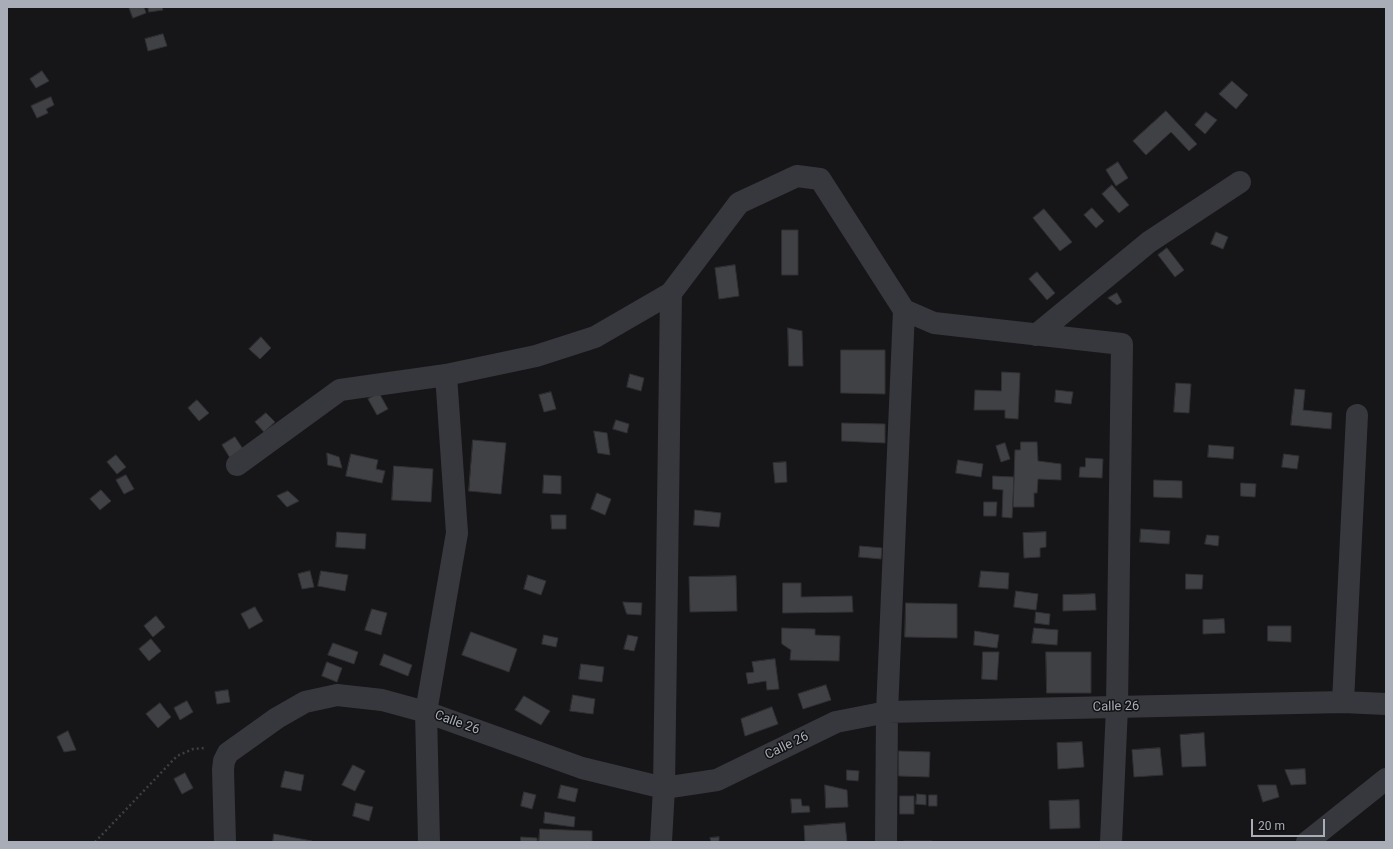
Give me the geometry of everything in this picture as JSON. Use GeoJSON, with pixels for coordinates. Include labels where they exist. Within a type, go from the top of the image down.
{"type":"FeatureCollection","features":[{"type":"Feature","properties":{"kind":"street"},"geometry":{"type":"LineString","coordinates":[[236,464],[340,390],[446,375],[536,356],[595,337],[671,293],[739,203],[797,176],[820,179],[904,310],[934,324],[1122,344],[1117,707],[1111,842]]}},
{"type":"Feature","properties":{"kind":"street"},"geometry":{"type":"LineString","coordinates":[[1036,334],[1149,242],[1240,182]]}},
{"type":"Feature","properties":{"kind":"street"},"geometry":{"type":"LineString","coordinates":[[661,842],[664,788],[671,293]]}},
{"type":"Feature","properties":{"kind":"street"},"geometry":{"type":"LineString","coordinates":[[886,842],[886,712],[904,310]]}},
{"type":"Feature","properties":{"kind":"street"},"geometry":{"type":"LineString","coordinates":[[429,842],[426,712],[457,533],[446,375]]}},
{"type":"Feature","properties":{"kind":"street"},"geometry":{"type":"LineString","coordinates":[[1343,702],[1357,415]]}},
{"type":"Feature","properties":{"kind":"street","name":"Calle 26"},"geometry":{"type":"LineString","coordinates":[[224,761],[228,753],[234,748],[277,718],[305,702],[337,695],[382,700],[426,712],[582,768],[664,788],[717,780],[836,722],[886,712],[1343,702],[1386,704]]}},
{"type":"Feature","properties":{"kind":"street"},"geometry":{"type":"LineString","coordinates":[[224,761],[225,842]]}},
{"type":"Feature","properties":{"kind":"street"},"geometry":{"type":"LineString","coordinates":[[1307,842],[1386,779]]}},
{"type":"Feature","properties":{"kind":"path"},"geometry":{"type":"LineString","coordinates":[[95,842],[177,756],[193,749],[211,748],[224,761]]}},
{"type":"Feature","properties":{"kind":"building"},"geometry":{"type":"Polygon","coordinates":[[[129,7],[144,7],[146,13],[133,18],[129,7]]]}},
{"type":"Feature","properties":{"kind":"building"},"geometry":{"type":"Polygon","coordinates":[[[148,7],[162,7],[163,10],[149,12],[148,7]]]}},
{"type":"Feature","properties":{"kind":"building"},"geometry":{"type":"Polygon","coordinates":[[[163,34],[167,46],[148,51],[145,39],[163,34]]]}},
{"type":"Feature","properties":{"kind":"building"},"geometry":{"type":"Polygon","coordinates":[[[42,71],[49,81],[36,88],[30,79],[42,71]]]}},
{"type":"Feature","properties":{"kind":"building"},"geometry":{"type":"Polygon","coordinates":[[[1232,81],[1248,95],[1236,109],[1219,94],[1232,81]]]}},
{"type":"Feature","properties":{"kind":"building"},"geometry":{"type":"Polygon","coordinates":[[[51,97],[54,105],[46,109],[48,113],[37,118],[31,106],[51,97]]]}},
{"type":"Feature","properties":{"kind":"building"},"geometry":{"type":"Polygon","coordinates":[[[1166,111],[1197,144],[1189,151],[1171,132],[1146,155],[1133,141],[1166,111]]]}},
{"type":"Feature","properties":{"kind":"building"},"geometry":{"type":"Polygon","coordinates":[[[1206,112],[1217,120],[1205,134],[1195,125],[1206,112]]]}},
{"type":"Feature","properties":{"kind":"building"},"geometry":{"type":"Polygon","coordinates":[[[1118,162],[1128,178],[1116,186],[1106,170],[1118,162]]]}},
{"type":"Feature","properties":{"kind":"building"},"geometry":{"type":"Polygon","coordinates":[[[1112,185],[1129,205],[1119,213],[1102,194],[1112,185]]]}},
{"type":"Feature","properties":{"kind":"building"},"geometry":{"type":"Polygon","coordinates":[[[1092,208],[1104,221],[1096,228],[1084,215],[1092,208]]]}},
{"type":"Feature","properties":{"kind":"building"},"geometry":{"type":"Polygon","coordinates":[[[1044,209],[1072,242],[1060,251],[1033,218],[1044,209]]]}},
{"type":"Feature","properties":{"kind":"building"},"geometry":{"type":"Polygon","coordinates":[[[782,230],[798,230],[798,275],[782,275],[782,230]]]}},
{"type":"Feature","properties":{"kind":"building"},"geometry":{"type":"Polygon","coordinates":[[[1216,232],[1228,237],[1223,249],[1211,244],[1216,232]]]}},
{"type":"Feature","properties":{"kind":"building"},"geometry":{"type":"Polygon","coordinates":[[[1167,248],[1184,270],[1175,277],[1158,255],[1167,248]]]}},
{"type":"Feature","properties":{"kind":"building"},"geometry":{"type":"Polygon","coordinates":[[[735,265],[739,296],[719,299],[715,268],[735,265]]]}},
{"type":"Feature","properties":{"kind":"building"},"geometry":{"type":"Polygon","coordinates":[[[1037,272],[1055,293],[1047,300],[1029,279],[1037,272]]]}},
{"type":"Feature","properties":{"kind":"building"},"geometry":{"type":"Polygon","coordinates":[[[1117,293],[1122,302],[1117,305],[1108,298],[1117,293]]]}},
{"type":"Feature","properties":{"kind":"building"},"geometry":{"type":"Polygon","coordinates":[[[788,328],[802,331],[803,366],[789,366],[788,328]]]}},
{"type":"Feature","properties":{"kind":"building"},"geometry":{"type":"Polygon","coordinates":[[[261,337],[271,348],[260,359],[249,349],[261,337]]]}},
{"type":"Feature","properties":{"kind":"building"},"geometry":{"type":"Polygon","coordinates":[[[841,350],[885,350],[885,394],[841,393],[841,350]]]}},
{"type":"Feature","properties":{"kind":"building"},"geometry":{"type":"Polygon","coordinates":[[[1002,372],[1020,373],[1018,419],[1005,418],[1005,410],[974,410],[975,390],[1001,391],[1002,372]]]}},
{"type":"Feature","properties":{"kind":"building"},"geometry":{"type":"Polygon","coordinates":[[[630,374],[644,378],[641,391],[627,387],[630,374]]]}},
{"type":"Feature","properties":{"kind":"building"},"geometry":{"type":"Polygon","coordinates":[[[1176,383],[1191,384],[1189,413],[1174,412],[1176,383]]]}},
{"type":"Feature","properties":{"kind":"building"},"geometry":{"type":"Polygon","coordinates":[[[1295,389],[1305,390],[1303,410],[1332,413],[1331,429],[1291,425],[1295,389]]]}},
{"type":"Feature","properties":{"kind":"building"},"geometry":{"type":"Polygon","coordinates":[[[1056,390],[1073,392],[1071,404],[1055,402],[1056,390]]]}},
{"type":"Feature","properties":{"kind":"building"},"geometry":{"type":"Polygon","coordinates":[[[551,392],[556,409],[544,412],[539,395],[551,392]]]}},
{"type":"Feature","properties":{"kind":"building"},"geometry":{"type":"Polygon","coordinates":[[[379,393],[388,409],[377,415],[368,399],[379,393]]]}},
{"type":"Feature","properties":{"kind":"building"},"geometry":{"type":"Polygon","coordinates":[[[197,400],[209,413],[199,421],[188,408],[197,400]]]}},
{"type":"Feature","properties":{"kind":"building"},"geometry":{"type":"Polygon","coordinates":[[[266,413],[275,422],[264,432],[255,422],[266,413]]]}},
{"type":"Feature","properties":{"kind":"building"},"geometry":{"type":"Polygon","coordinates":[[[616,420],[629,424],[627,433],[613,429],[616,420]]]}},
{"type":"Feature","properties":{"kind":"building"},"geometry":{"type":"Polygon","coordinates":[[[842,423],[885,424],[885,443],[842,441],[842,423]]]}},
{"type":"Feature","properties":{"kind":"building"},"geometry":{"type":"Polygon","coordinates":[[[594,431],[607,433],[610,455],[598,453],[594,431]]]}},
{"type":"Feature","properties":{"kind":"building"},"geometry":{"type":"Polygon","coordinates":[[[235,437],[245,452],[232,461],[222,445],[235,437]]]}},
{"type":"Feature","properties":{"kind":"building"},"geometry":{"type":"Polygon","coordinates":[[[473,440],[506,443],[501,494],[469,491],[473,440]]]}},
{"type":"Feature","properties":{"kind":"building"},"geometry":{"type":"Polygon","coordinates":[[[1021,442],[1037,442],[1038,461],[1061,464],[1061,480],[1038,479],[1037,493],[1034,493],[1034,507],[1013,507],[1015,450],[1020,450],[1021,442]]]}},
{"type":"Feature","properties":{"kind":"building"},"geometry":{"type":"Polygon","coordinates":[[[1005,443],[1010,459],[1001,462],[996,446],[1005,443]]]}},
{"type":"Feature","properties":{"kind":"building"},"geometry":{"type":"Polygon","coordinates":[[[1209,445],[1234,447],[1233,459],[1208,457],[1209,445]]]}},
{"type":"Feature","properties":{"kind":"building"},"geometry":{"type":"Polygon","coordinates":[[[327,453],[339,457],[342,468],[328,465],[327,453]]]}},
{"type":"Feature","properties":{"kind":"building"},"geometry":{"type":"Polygon","coordinates":[[[351,454],[378,460],[376,469],[385,471],[382,483],[346,476],[351,454]]]}},
{"type":"Feature","properties":{"kind":"building"},"geometry":{"type":"Polygon","coordinates":[[[1284,454],[1299,456],[1297,469],[1282,467],[1284,454]]]}},
{"type":"Feature","properties":{"kind":"building"},"geometry":{"type":"Polygon","coordinates":[[[116,455],[126,467],[117,474],[107,462],[116,455]]]}},
{"type":"Feature","properties":{"kind":"building"},"geometry":{"type":"Polygon","coordinates":[[[1086,458],[1103,459],[1102,478],[1079,477],[1080,467],[1085,467],[1086,458]]]}},
{"type":"Feature","properties":{"kind":"building"},"geometry":{"type":"Polygon","coordinates":[[[958,460],[983,464],[981,477],[956,473],[958,460]]]}},
{"type":"Feature","properties":{"kind":"building"},"geometry":{"type":"Polygon","coordinates":[[[786,462],[787,482],[775,483],[773,463],[786,462]]]}},
{"type":"Feature","properties":{"kind":"building"},"geometry":{"type":"Polygon","coordinates":[[[394,466],[433,469],[431,502],[392,500],[394,466]]]}},
{"type":"Feature","properties":{"kind":"building"},"geometry":{"type":"Polygon","coordinates":[[[126,475],[134,489],[124,494],[116,480],[126,475]]]}},
{"type":"Feature","properties":{"kind":"building"},"geometry":{"type":"Polygon","coordinates":[[[544,475],[561,476],[561,494],[543,493],[544,475]]]}},
{"type":"Feature","properties":{"kind":"building"},"geometry":{"type":"Polygon","coordinates":[[[993,476],[1014,477],[1012,518],[1002,517],[1003,490],[993,489],[993,476]]]}},
{"type":"Feature","properties":{"kind":"building"},"geometry":{"type":"Polygon","coordinates":[[[1154,480],[1182,481],[1182,498],[1154,497],[1154,480]]]}},
{"type":"Feature","properties":{"kind":"building"},"geometry":{"type":"Polygon","coordinates":[[[1241,483],[1256,484],[1255,497],[1241,496],[1241,483]]]}},
{"type":"Feature","properties":{"kind":"building"},"geometry":{"type":"Polygon","coordinates":[[[101,490],[111,501],[100,510],[90,499],[101,490]]]}},
{"type":"Feature","properties":{"kind":"building"},"geometry":{"type":"Polygon","coordinates":[[[288,491],[299,501],[287,507],[277,496],[288,491]]]}},
{"type":"Feature","properties":{"kind":"building"},"geometry":{"type":"Polygon","coordinates":[[[597,493],[611,499],[605,515],[591,509],[597,493]]]}},
{"type":"Feature","properties":{"kind":"building"},"geometry":{"type":"Polygon","coordinates":[[[984,502],[997,502],[996,516],[984,516],[984,502]]]}},
{"type":"Feature","properties":{"kind":"building"},"geometry":{"type":"Polygon","coordinates":[[[695,510],[721,513],[719,527],[694,525],[695,510]]]}},
{"type":"Feature","properties":{"kind":"building"},"geometry":{"type":"Polygon","coordinates":[[[551,515],[566,515],[566,529],[552,529],[551,515]]]}},
{"type":"Feature","properties":{"kind":"building"},"geometry":{"type":"Polygon","coordinates":[[[1141,529],[1170,531],[1169,544],[1140,542],[1141,529]]]}},
{"type":"Feature","properties":{"kind":"building"},"geometry":{"type":"Polygon","coordinates":[[[337,532],[366,534],[365,549],[336,547],[337,532]]]}},
{"type":"Feature","properties":{"kind":"building"},"geometry":{"type":"Polygon","coordinates":[[[1046,532],[1046,547],[1040,548],[1040,557],[1024,558],[1023,533],[1046,532]]]}},
{"type":"Feature","properties":{"kind":"building"},"geometry":{"type":"Polygon","coordinates":[[[1207,535],[1219,536],[1218,546],[1205,544],[1207,535]]]}},
{"type":"Feature","properties":{"kind":"building"},"geometry":{"type":"Polygon","coordinates":[[[860,546],[882,548],[881,559],[859,557],[860,546]]]}},
{"type":"Feature","properties":{"kind":"building"},"geometry":{"type":"Polygon","coordinates":[[[310,571],[314,587],[302,589],[298,574],[310,571]]]}},
{"type":"Feature","properties":{"kind":"building"},"geometry":{"type":"Polygon","coordinates":[[[321,571],[348,575],[345,591],[318,586],[321,571]]]}},
{"type":"Feature","properties":{"kind":"building"},"geometry":{"type":"Polygon","coordinates":[[[981,571],[1009,573],[1008,589],[979,587],[981,571]]]}},
{"type":"Feature","properties":{"kind":"building"},"geometry":{"type":"Polygon","coordinates":[[[1186,574],[1203,575],[1202,589],[1186,589],[1186,574]]]}},
{"type":"Feature","properties":{"kind":"building"},"geometry":{"type":"Polygon","coordinates":[[[528,575],[546,581],[541,595],[524,589],[528,575]]]}},
{"type":"Feature","properties":{"kind":"building"},"geometry":{"type":"Polygon","coordinates":[[[736,576],[737,611],[690,612],[689,577],[736,576]]]}},
{"type":"Feature","properties":{"kind":"building"},"geometry":{"type":"Polygon","coordinates":[[[783,583],[801,583],[801,597],[852,596],[853,612],[783,613],[783,583]]]}},
{"type":"Feature","properties":{"kind":"building"},"geometry":{"type":"Polygon","coordinates":[[[1016,591],[1038,594],[1036,610],[1014,607],[1016,591]]]}},
{"type":"Feature","properties":{"kind":"building"},"geometry":{"type":"Polygon","coordinates":[[[1095,594],[1096,610],[1063,611],[1063,595],[1095,594]]]}},
{"type":"Feature","properties":{"kind":"building"},"geometry":{"type":"Polygon","coordinates":[[[623,602],[642,603],[641,615],[627,614],[623,602]]]}},
{"type":"Feature","properties":{"kind":"building"},"geometry":{"type":"Polygon","coordinates":[[[906,603],[957,604],[957,638],[905,637],[906,603]]]}},
{"type":"Feature","properties":{"kind":"building"},"geometry":{"type":"Polygon","coordinates":[[[255,607],[263,621],[249,629],[241,614],[255,607]]]}},
{"type":"Feature","properties":{"kind":"building"},"geometry":{"type":"Polygon","coordinates":[[[372,609],[387,613],[381,635],[365,630],[372,609]]]}},
{"type":"Feature","properties":{"kind":"building"},"geometry":{"type":"Polygon","coordinates":[[[1036,612],[1050,614],[1049,625],[1035,623],[1036,612]]]}},
{"type":"Feature","properties":{"kind":"building"},"geometry":{"type":"Polygon","coordinates":[[[156,616],[165,627],[153,637],[144,626],[156,616]]]}},
{"type":"Feature","properties":{"kind":"building"},"geometry":{"type":"Polygon","coordinates":[[[1224,619],[1225,633],[1203,634],[1203,620],[1224,619]]]}},
{"type":"Feature","properties":{"kind":"building"},"geometry":{"type":"Polygon","coordinates":[[[1268,626],[1291,626],[1291,642],[1268,641],[1268,626]]]}},
{"type":"Feature","properties":{"kind":"building"},"geometry":{"type":"Polygon","coordinates":[[[782,628],[815,629],[815,635],[840,636],[839,661],[790,660],[791,650],[782,644],[782,628]]]}},
{"type":"Feature","properties":{"kind":"building"},"geometry":{"type":"Polygon","coordinates":[[[1034,628],[1058,630],[1057,645],[1032,643],[1034,628]]]}},
{"type":"Feature","properties":{"kind":"building"},"geometry":{"type":"Polygon","coordinates":[[[975,631],[999,635],[997,648],[974,645],[975,631]]]}},
{"type":"Feature","properties":{"kind":"building"},"geometry":{"type":"Polygon","coordinates":[[[471,632],[517,649],[509,672],[462,655],[471,632]]]}},
{"type":"Feature","properties":{"kind":"building"},"geometry":{"type":"Polygon","coordinates":[[[544,635],[558,638],[556,647],[542,644],[544,635]]]}},
{"type":"Feature","properties":{"kind":"building"},"geometry":{"type":"Polygon","coordinates":[[[628,635],[638,637],[634,651],[624,649],[628,635]]]}},
{"type":"Feature","properties":{"kind":"building"},"geometry":{"type":"Polygon","coordinates":[[[151,639],[161,651],[149,661],[139,649],[151,639]]]}},
{"type":"Feature","properties":{"kind":"building"},"geometry":{"type":"Polygon","coordinates":[[[333,643],[358,652],[354,664],[328,655],[333,643]]]}},
{"type":"Feature","properties":{"kind":"building"},"geometry":{"type":"Polygon","coordinates":[[[983,652],[999,652],[997,680],[982,679],[983,652]]]}},
{"type":"Feature","properties":{"kind":"building"},"geometry":{"type":"Polygon","coordinates":[[[1046,652],[1091,652],[1091,693],[1047,693],[1046,652]]]}},
{"type":"Feature","properties":{"kind":"building"},"geometry":{"type":"Polygon","coordinates":[[[384,654],[412,665],[408,676],[380,665],[384,654]]]}},
{"type":"Feature","properties":{"kind":"building"},"geometry":{"type":"Polygon","coordinates":[[[775,659],[779,689],[767,690],[766,681],[748,684],[746,673],[754,672],[752,662],[775,659]]]}},
{"type":"Feature","properties":{"kind":"building"},"geometry":{"type":"Polygon","coordinates":[[[327,662],[342,668],[337,682],[322,676],[327,662]]]}},
{"type":"Feature","properties":{"kind":"building"},"geometry":{"type":"Polygon","coordinates":[[[581,664],[604,667],[602,682],[579,679],[581,664]]]}},
{"type":"Feature","properties":{"kind":"building"},"geometry":{"type":"Polygon","coordinates":[[[826,685],[831,700],[803,709],[798,694],[826,685]]]}},
{"type":"Feature","properties":{"kind":"building"},"geometry":{"type":"Polygon","coordinates":[[[228,690],[230,702],[217,704],[215,692],[228,690]]]}},
{"type":"Feature","properties":{"kind":"building"},"geometry":{"type":"Polygon","coordinates":[[[573,695],[595,699],[593,714],[570,711],[573,695]]]}},
{"type":"Feature","properties":{"kind":"building"},"geometry":{"type":"Polygon","coordinates":[[[524,696],[550,711],[541,725],[515,710],[524,696]]]}},
{"type":"Feature","properties":{"kind":"building"},"geometry":{"type":"Polygon","coordinates":[[[187,701],[193,712],[180,720],[174,708],[187,701]]]}},
{"type":"Feature","properties":{"kind":"building"},"geometry":{"type":"Polygon","coordinates":[[[160,703],[171,717],[158,728],[146,714],[160,703]]]}},
{"type":"Feature","properties":{"kind":"building"},"geometry":{"type":"Polygon","coordinates":[[[772,707],[778,724],[745,736],[741,719],[772,707]]]}},
{"type":"Feature","properties":{"kind":"building"},"geometry":{"type":"Polygon","coordinates":[[[68,731],[76,750],[64,752],[57,737],[68,731]]]}},
{"type":"Feature","properties":{"kind":"building"},"geometry":{"type":"Polygon","coordinates":[[[1204,733],[1206,766],[1182,767],[1180,735],[1204,733]]]}},
{"type":"Feature","properties":{"kind":"building"},"geometry":{"type":"Polygon","coordinates":[[[1082,742],[1084,767],[1058,769],[1057,743],[1082,742]]]}},
{"type":"Feature","properties":{"kind":"building"},"geometry":{"type":"Polygon","coordinates":[[[1160,748],[1163,775],[1134,777],[1132,750],[1160,748]]]}},
{"type":"Feature","properties":{"kind":"building"},"geometry":{"type":"Polygon","coordinates":[[[899,751],[930,752],[929,777],[899,776],[899,751]]]}},
{"type":"Feature","properties":{"kind":"building"},"geometry":{"type":"Polygon","coordinates":[[[353,765],[365,771],[355,791],[342,785],[353,765]]]}},
{"type":"Feature","properties":{"kind":"building"},"geometry":{"type":"Polygon","coordinates":[[[1305,769],[1306,784],[1291,785],[1285,770],[1305,769]]]}},
{"type":"Feature","properties":{"kind":"building"},"geometry":{"type":"Polygon","coordinates":[[[847,770],[859,771],[858,781],[847,780],[847,770]]]}},
{"type":"Feature","properties":{"kind":"building"},"geometry":{"type":"Polygon","coordinates":[[[285,771],[304,775],[301,791],[281,787],[285,771]]]}},
{"type":"Feature","properties":{"kind":"building"},"geometry":{"type":"Polygon","coordinates":[[[185,773],[193,788],[182,794],[174,779],[185,773]]]}},
{"type":"Feature","properties":{"kind":"building"},"geometry":{"type":"Polygon","coordinates":[[[561,785],[578,789],[575,802],[558,798],[561,785]]]}},
{"type":"Feature","properties":{"kind":"building"},"geometry":{"type":"Polygon","coordinates":[[[825,785],[847,790],[848,807],[826,808],[825,785]]]}},
{"type":"Feature","properties":{"kind":"building"},"geometry":{"type":"Polygon","coordinates":[[[1258,785],[1276,785],[1279,797],[1263,802],[1258,785]]]}},
{"type":"Feature","properties":{"kind":"building"},"geometry":{"type":"Polygon","coordinates":[[[524,792],[536,795],[532,809],[521,806],[524,792]]]}},
{"type":"Feature","properties":{"kind":"building"},"geometry":{"type":"Polygon","coordinates":[[[917,794],[926,795],[926,805],[916,804],[917,794]]]}},
{"type":"Feature","properties":{"kind":"building"},"geometry":{"type":"Polygon","coordinates":[[[929,795],[937,795],[937,806],[929,806],[929,795]]]}},
{"type":"Feature","properties":{"kind":"building"},"geometry":{"type":"Polygon","coordinates":[[[900,796],[914,796],[914,814],[900,814],[900,796]]]}},
{"type":"Feature","properties":{"kind":"building"},"geometry":{"type":"Polygon","coordinates":[[[791,799],[801,799],[802,806],[809,806],[810,812],[792,813],[791,799]]]}},
{"type":"Feature","properties":{"kind":"building"},"geometry":{"type":"Polygon","coordinates":[[[1079,800],[1080,828],[1050,829],[1049,801],[1079,800]]]}},
{"type":"Feature","properties":{"kind":"building"},"geometry":{"type":"Polygon","coordinates":[[[356,803],[373,807],[369,821],[353,816],[356,803]]]}},
{"type":"Feature","properties":{"kind":"building"},"geometry":{"type":"Polygon","coordinates":[[[545,812],[575,817],[574,827],[544,823],[545,812]]]}},
{"type":"Feature","properties":{"kind":"building"},"geometry":{"type":"Polygon","coordinates":[[[845,823],[847,842],[805,842],[804,826],[845,823]]]}},
{"type":"Feature","properties":{"kind":"building"},"geometry":{"type":"Polygon","coordinates":[[[540,829],[592,831],[592,842],[539,842],[540,829]]]}},
{"type":"Feature","properties":{"kind":"building"},"geometry":{"type":"Polygon","coordinates":[[[274,834],[312,841],[312,842],[273,842],[274,834]]]}},
{"type":"Feature","properties":{"kind":"building"},"geometry":{"type":"Polygon","coordinates":[[[521,837],[537,838],[537,842],[521,842],[521,837]]]}},
{"type":"Feature","properties":{"kind":"building"},"geometry":{"type":"Polygon","coordinates":[[[719,837],[719,842],[711,842],[710,838],[719,837]]]}},
{"type":"Feature","properties":{"kind":"building"},"geometry":{"type":"Polygon","coordinates":[[[932,841],[932,842],[904,842],[932,841]]]}}]}
